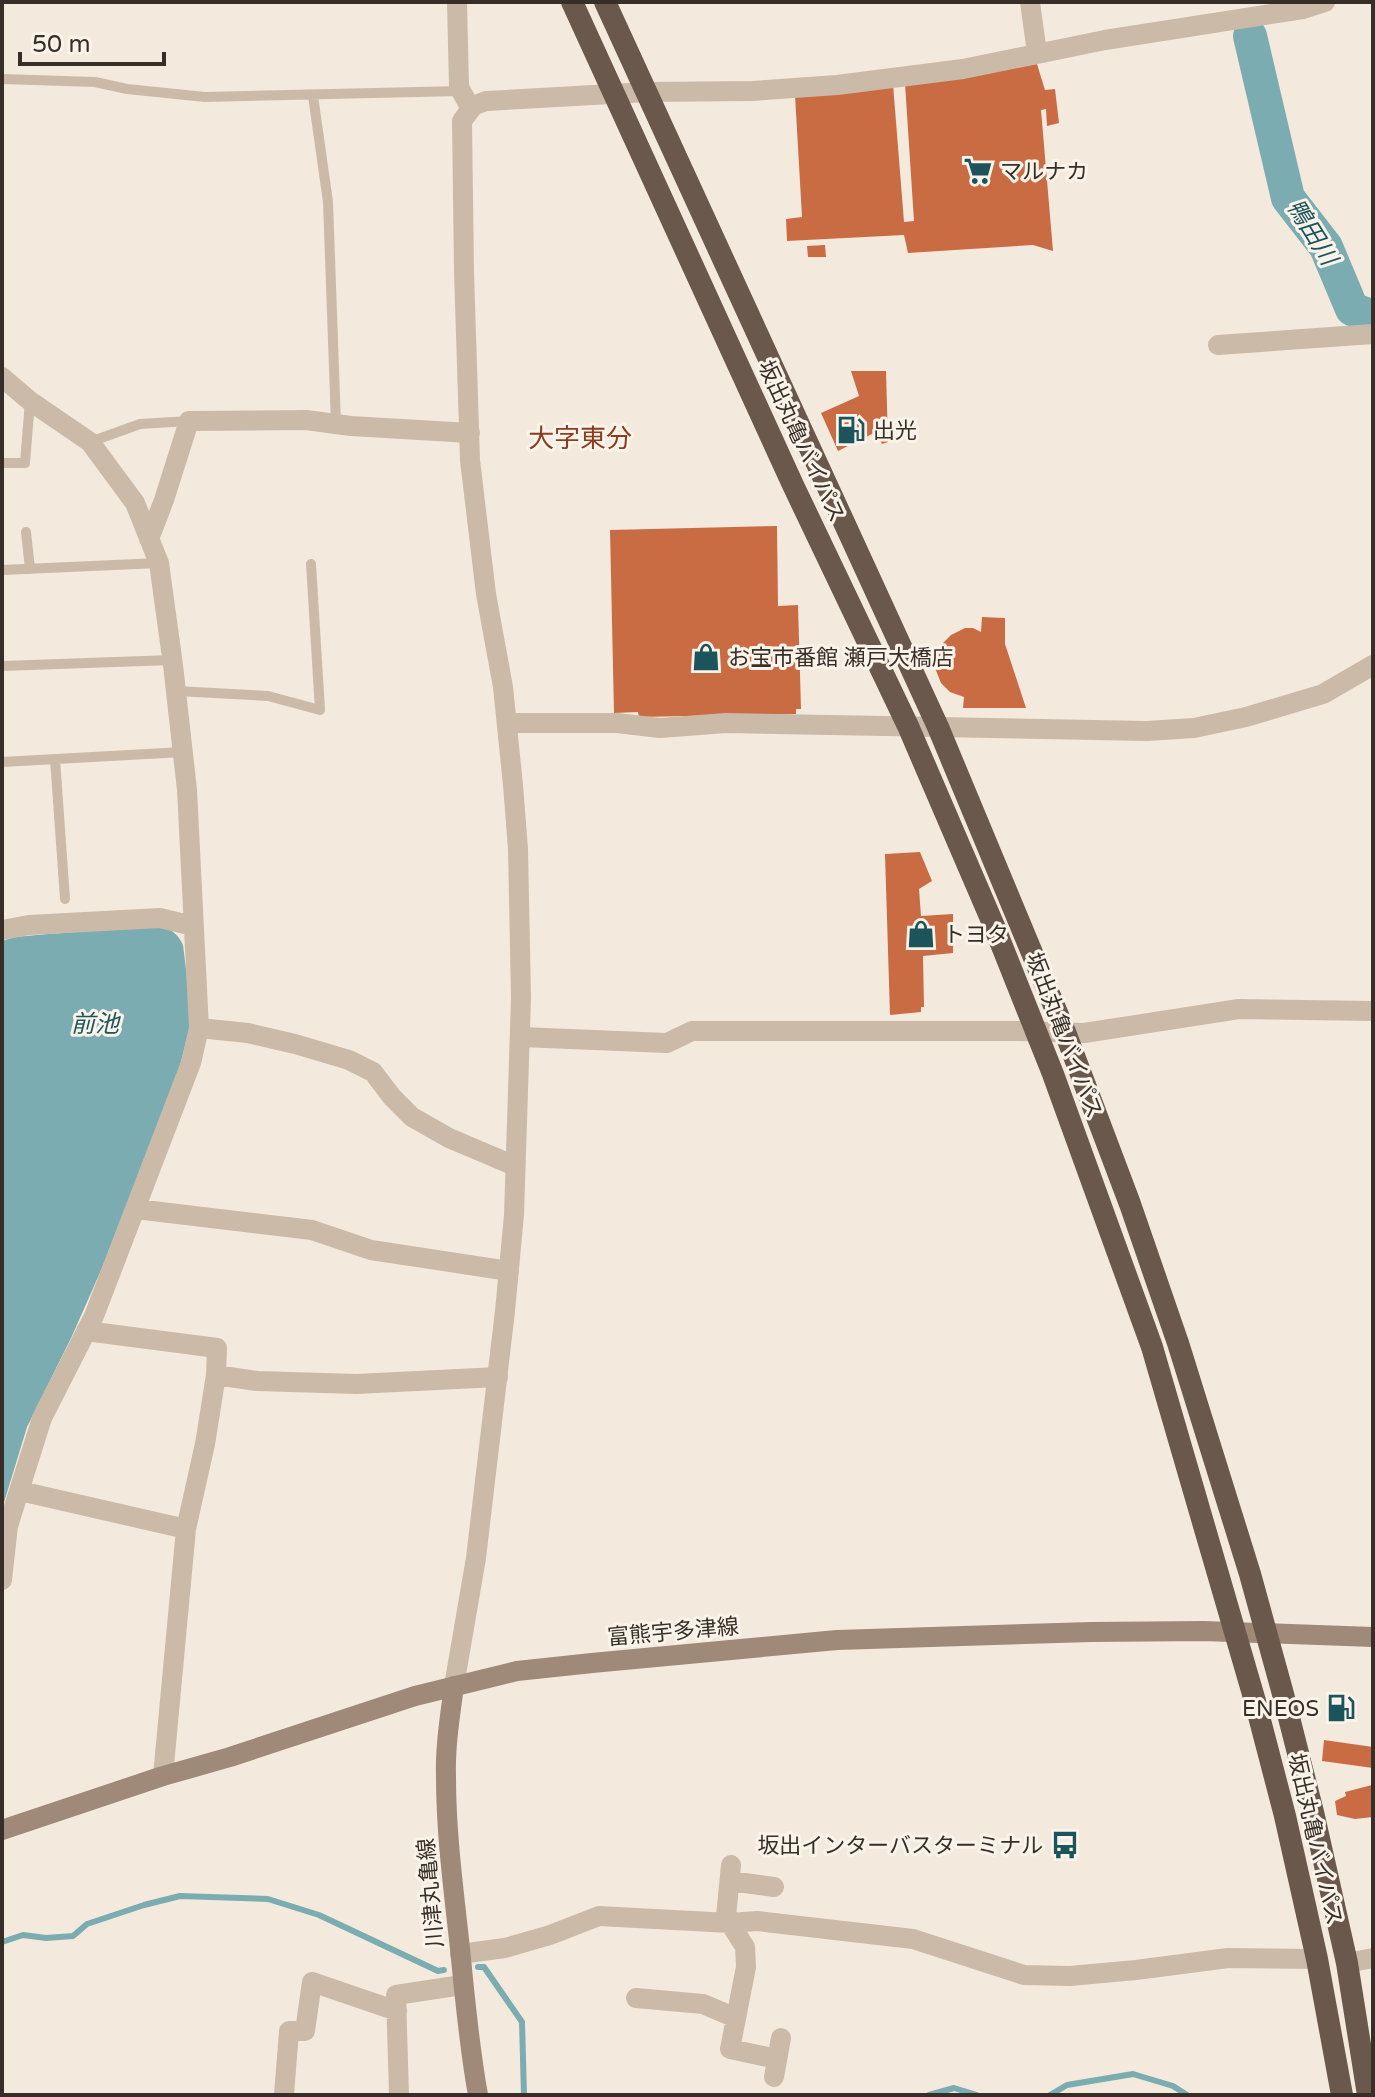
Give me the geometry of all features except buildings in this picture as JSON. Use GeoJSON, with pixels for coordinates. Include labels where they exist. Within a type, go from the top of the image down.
{"type":"FeatureCollection","features":[{"type":"Feature","properties":{"kind":"highway","name":"坂出丸亀バイパス"},"geometry":{"type":"LineString","coordinates":[[572,2],[793,485],[908,726],[1037,1032],[1152,1347],[1234,1631],[1280,1795],[1317,1959],[1342,2095]]}},
{"type":"Feature","properties":{"kind":"highway","name":"坂出丸亀バイパス"},"geometry":{"type":"LineString","coordinates":[[605,2],[938,727],[1065,1032],[1130,1204],[1178,1343],[1250,1574],[1313,1812],[1347,1963],[1368,2095]]}},
{"type":"Feature","properties":{"kind":"main road","name":"富熊宇多津線"},"geometry":{"type":"LineString","coordinates":[[2,1830],[415,1696],[517,1671],[837,1640],[1234,1631],[1373,1637]]}},
{"type":"Feature","properties":{"kind":"main road","name":"川津丸亀線"},"geometry":{"type":"LineString","coordinates":[[454,1686],[447,1741],[447,1814],[462,1985],[478,2095]]}},
{"type":"Feature","properties":{"kind":"street"},"geometry":{"type":"LineString","coordinates":[[457,2],[459,87],[473,106],[486,101],[837,85],[963,69],[1037,53],[1303,9],[1325,2]]}},
{"type":"Feature","properties":{"kind":"street"},"geometry":{"type":"LineString","coordinates":[[1030,2],[1037,53]]}},
{"type":"Feature","properties":{"kind":"street"},"geometry":{"type":"LineString","coordinates":[[454,1686],[476,1558],[509,1271],[521,1037],[518,849],[507,723],[486,594],[470,460],[462,121],[466,100]]}},
{"type":"Feature","properties":{"kind":"street"},"geometry":{"type":"LineString","coordinates":[[1218,345],[1373,334]]}},
{"type":"Feature","properties":{"kind":"street"},"geometry":{"type":"LineString","coordinates":[[2,377],[30,401],[90,442],[135,503],[159,563],[187,790],[199,1028],[191,1063],[136,1209],[86,1331],[42,1418],[8,1526],[2,1580]]}},
{"type":"Feature","properties":{"kind":"street"},"geometry":{"type":"LineString","coordinates":[[149,539],[189,421],[306,420],[470,433]]}},
{"type":"Feature","properties":{"kind":"street"},"geometry":{"type":"LineString","coordinates":[[507,723],[617,723],[660,728],[726,723],[1147,731],[1194,728],[1246,717],[1323,694],[1373,665]]}},
{"type":"Feature","properties":{"kind":"street"},"geometry":{"type":"LineString","coordinates":[[2,930],[29,925],[160,918],[193,926]]}},
{"type":"Feature","properties":{"kind":"street"},"geometry":{"type":"LineString","coordinates":[[521,1037],[667,1043],[692,1031],[1084,1033],[1239,1009],[1373,1011]]}},
{"type":"Feature","properties":{"kind":"street"},"geometry":{"type":"LineString","coordinates":[[199,1028],[248,1033],[349,1060],[373,1072],[412,1117],[449,1138],[515,1166]]}},
{"type":"Feature","properties":{"kind":"street"},"geometry":{"type":"LineString","coordinates":[[136,1209],[312,1230],[371,1250],[509,1271]]}},
{"type":"Feature","properties":{"kind":"street"},"geometry":{"type":"LineString","coordinates":[[86,1331],[217,1348],[205,1444],[186,1529],[163,1776]]}},
{"type":"Feature","properties":{"kind":"street"},"geometry":{"type":"LineString","coordinates":[[216,1375],[257,1381],[356,1384],[498,1377]]}},
{"type":"Feature","properties":{"kind":"street"},"geometry":{"type":"LineString","coordinates":[[20,1491],[186,1529]]}},
{"type":"Feature","properties":{"kind":"street"},"geometry":{"type":"LineString","coordinates":[[774,1887],[731,1873],[726,1917],[745,1947],[746,1957],[730,2049],[777,2058]]}},
{"type":"Feature","properties":{"kind":"street"},"geometry":{"type":"LineString","coordinates":[[460,1954],[505,1948],[599,1916],[730,1923],[757,1921],[913,1939],[1024,1975],[1123,1972],[1228,1958],[1317,1959]]}},
{"type":"Feature","properties":{"kind":"street"},"geometry":{"type":"LineString","coordinates":[[1347,1963],[1373,1958]]}},
{"type":"Feature","properties":{"kind":"street"},"geometry":{"type":"LineString","coordinates":[[284,2095],[289,2031],[305,2031],[312,1982],[397,2011]]}},
{"type":"Feature","properties":{"kind":"street"},"geometry":{"type":"LineString","coordinates":[[399,2095],[396,1995],[462,1985]]}},
{"type":"Feature","properties":{"kind":"street"},"geometry":{"type":"LineString","coordinates":[[636,1998],[703,2004],[736,2018]]}},
{"type":"Feature","properties":{"kind":"lane"},"geometry":{"type":"LineString","coordinates":[[2,79],[95,82],[127,89],[205,97],[466,100]]}},
{"type":"Feature","properties":{"kind":"lane"},"geometry":{"type":"LineString","coordinates":[[313,96],[328,202],[336,424]]}},
{"type":"Feature","properties":{"kind":"lane"},"geometry":{"type":"LineString","coordinates":[[2,463],[25,463],[30,401]]}},
{"type":"Feature","properties":{"kind":"lane"},"geometry":{"type":"LineString","coordinates":[[90,442],[140,424],[189,421]]}},
{"type":"Feature","properties":{"kind":"lane"},"geometry":{"type":"LineString","coordinates":[[26,532],[30,569]]}},
{"type":"Feature","properties":{"kind":"lane"},"geometry":{"type":"LineString","coordinates":[[2,570],[159,563]]}},
{"type":"Feature","properties":{"kind":"lane"},"geometry":{"type":"LineString","coordinates":[[176,691],[268,696],[320,710],[311,564]]}},
{"type":"Feature","properties":{"kind":"lane"},"geometry":{"type":"LineString","coordinates":[[2,666],[172,660]]}},
{"type":"Feature","properties":{"kind":"lane"},"geometry":{"type":"LineString","coordinates":[[2,762],[183,752]]}},
{"type":"Feature","properties":{"kind":"lane"},"geometry":{"type":"LineString","coordinates":[[55,759],[65,899]]}},
{"type":"Feature","properties":{"kind":"water","name":"前池"},"geometry":{"type":"Polygon","coordinates":[[[161,926],[174,933],[183,945],[192,1018],[179,1070],[102,1268],[27,1427],[2,1509],[2,941],[15,937],[161,926]]]}},
{"type":"Feature","properties":{"kind":"waterway","name":"鴨田川"},"geometry":{"type":"LineString","coordinates":[[1250,36],[1288,198],[1326,247],[1352,309],[1373,317]]}},
{"type":"Feature","properties":{"kind":"waterway"},"geometry":{"type":"LineString","coordinates":[[2,1942],[23,1935],[46,1938],[73,1936],[87,1924],[180,1896],[268,1899],[319,1915],[438,1971],[444,1970]]}},
{"type":"Feature","properties":{"kind":"waterway"},"geometry":{"type":"LineString","coordinates":[[478,1967],[484,1967],[522,2022],[524,2095]]}},
{"type":"Feature","properties":{"kind":"waterway"},"geometry":{"type":"LineString","coordinates":[[1050,2095],[1067,2085],[1133,2074],[1173,2086],[1187,2095]]}},
{"type":"Feature","properties":{"kind":"waterway"},"geometry":{"type":"LineString","coordinates":[[929,2095],[954,2088],[977,2095]]}},
{"type":"Feature","properties":{"kind":"place","name":"マルナカ"},"geometry":{"type":"Point","coordinates":[978,171]}},
{"type":"Feature","properties":{"kind":"place","name":"出光"},"geometry":{"type":"Point","coordinates":[851,430]}},
{"type":"Feature","properties":{"kind":"place","name":"お宝市番館 瀬戸大橋店"},"geometry":{"type":"Point","coordinates":[706,657]}},
{"type":"Feature","properties":{"kind":"place","name":"トヨタ"},"geometry":{"type":"Point","coordinates":[921,934]}},
{"type":"Feature","properties":{"kind":"place","name":"ENEOS"},"geometry":{"type":"Point","coordinates":[1341,1708]}},
{"type":"Feature","properties":{"kind":"place","name":"坂出インターバスターミナル"},"geometry":{"type":"Point","coordinates":[1065,1845]}},
{"type":"Feature","properties":{"kind":"district","name":"大字東分"},"geometry":{"type":"Point","coordinates":[580,438]}}]}
